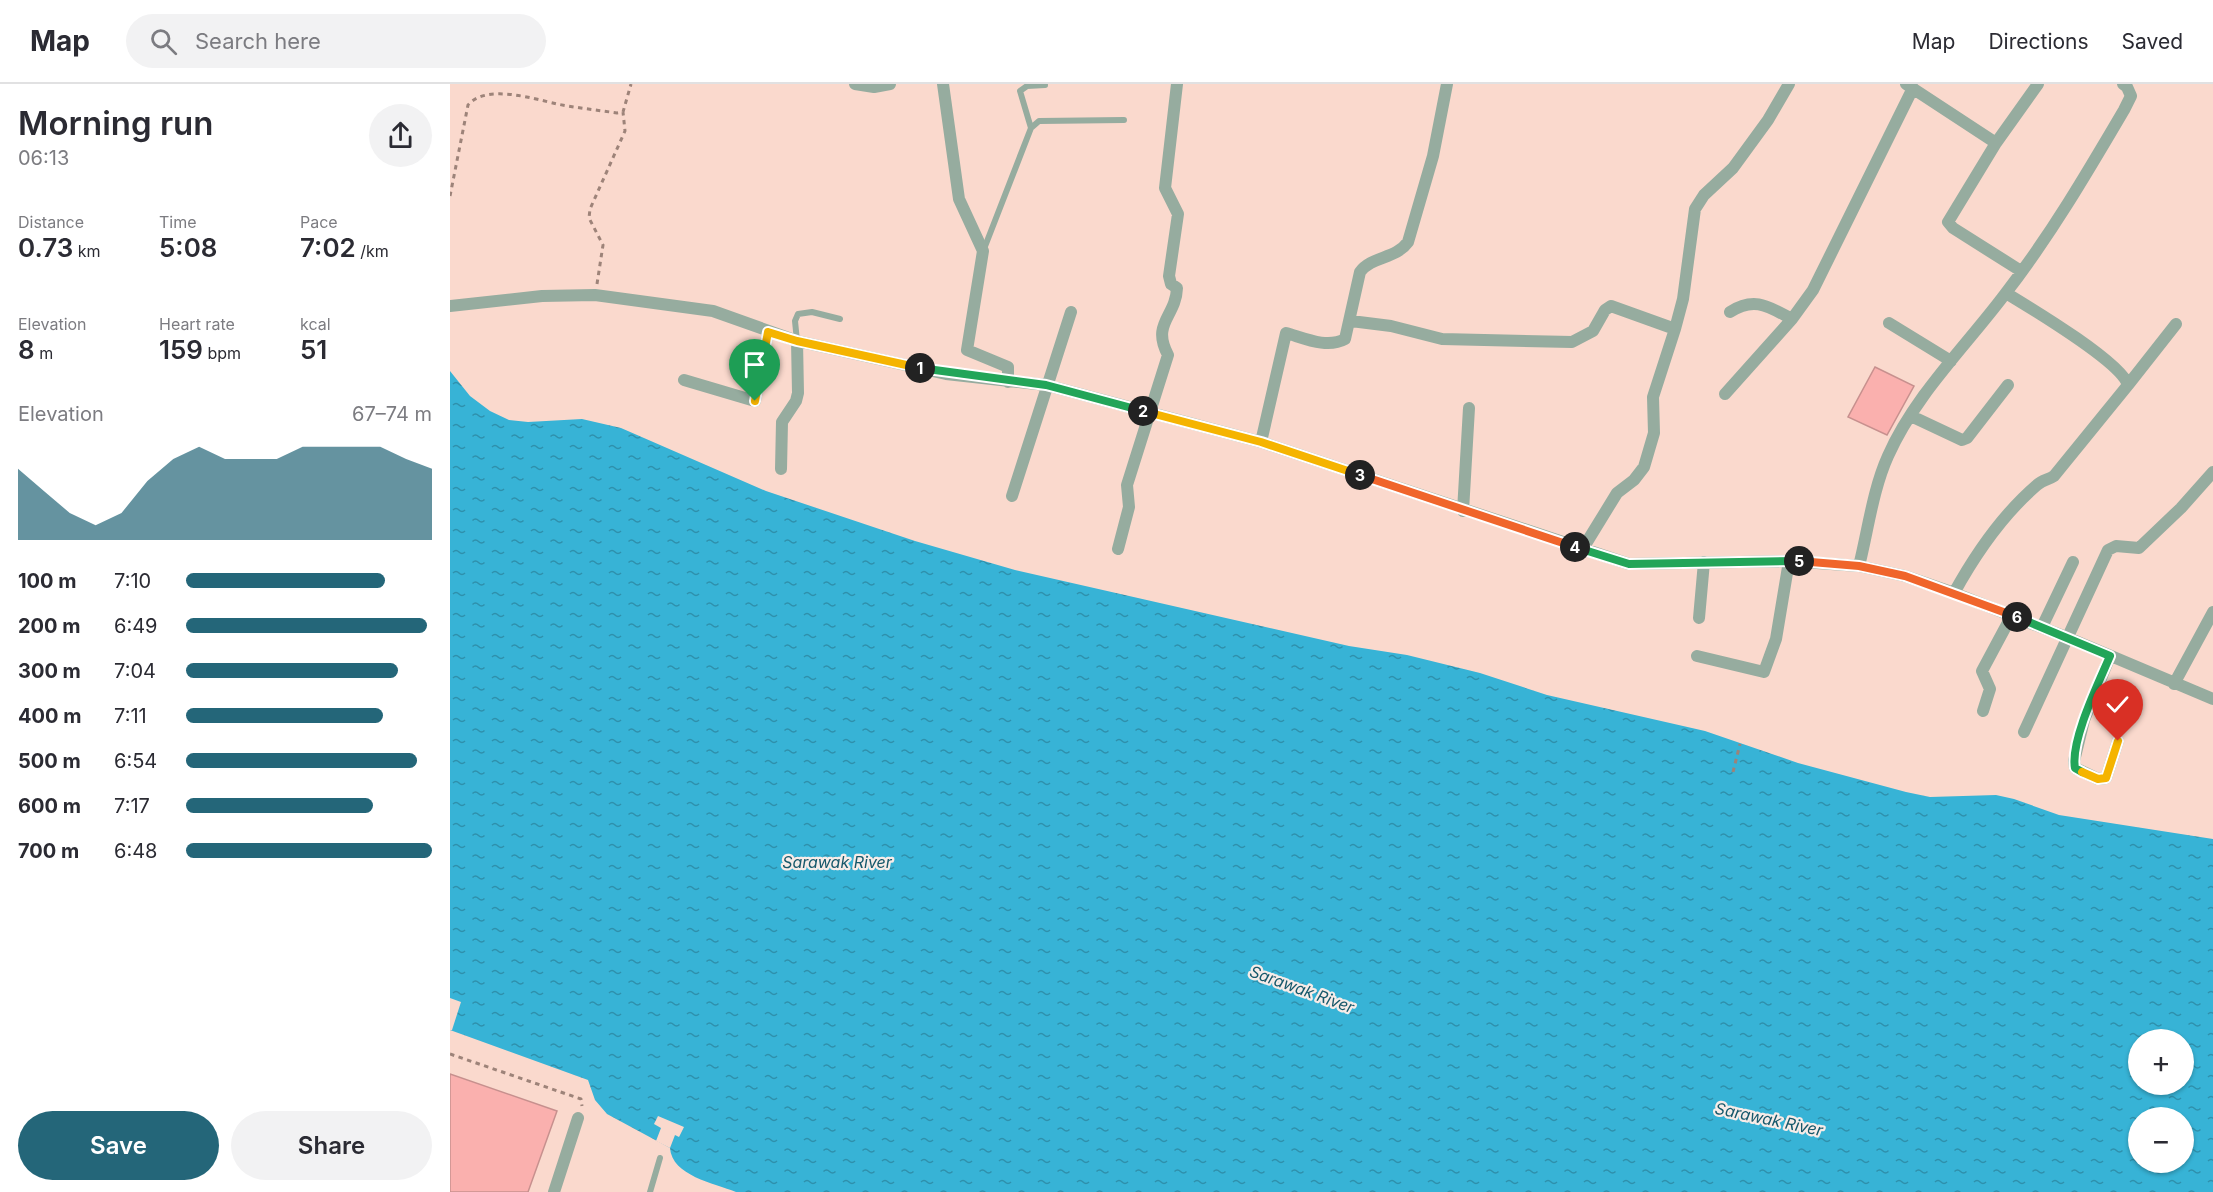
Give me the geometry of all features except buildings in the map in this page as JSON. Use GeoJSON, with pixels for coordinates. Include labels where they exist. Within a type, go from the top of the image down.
{"type":"FeatureCollection","features":[{"type":"Feature","properties":{"kind":"street"},"geometry":{"type":"LineString","coordinates":[[855,84],[874,87],[890,84]]}},
{"type":"Feature","properties":{"kind":"street"},"geometry":{"type":"LineString","coordinates":[[943,84],[959,199],[983,251],[967,350],[1008,367],[1008,382]]}},
{"type":"Feature","properties":{"kind":"street"},"geometry":{"type":"LineString","coordinates":[[1118,549],[1129,507],[1127,485],[1148,412],[1168,355],[1161,342],[1161,329],[1177,296],[1177,288],[1171,284],[1169,276],[1178,214],[1165,188],[1177,84]]}},
{"type":"Feature","properties":{"kind":"street"},"geometry":{"type":"LineString","coordinates":[[1261,442],[1286,333],[1326,344],[1337,344],[1345,339],[1351,321],[1360,272],[1366,264],[1402,251],[1408,242],[1433,156],[1447,84]]}},
{"type":"Feature","properties":{"kind":"street"},"geometry":{"type":"LineString","coordinates":[[1582,550],[1617,493],[1634,480],[1644,467],[1654,433],[1653,397],[1683,299],[1695,209],[1704,195],[1733,168],[1789,84]]}},
{"type":"Feature","properties":{"kind":"street"},"geometry":{"type":"LineString","coordinates":[[2021,272],[1953,228],[1948,222],[1950,215],[1996,143],[2038,84]]}},
{"type":"Feature","properties":{"kind":"street"},"geometry":{"type":"LineString","coordinates":[[1859,566],[1888,455],[1911,416],[2021,272],[2077,191],[2124,110],[2130,96],[2127,87],[2123,84]]}},
{"type":"Feature","properties":{"kind":"street"},"geometry":{"type":"LineString","coordinates":[[1725,394],[1792,319],[1813,290],[1909,86],[1996,143]]}},
{"type":"Feature","properties":{"kind":"street"},"geometry":{"type":"LineString","coordinates":[[2006,292],[2065,329],[2105,361],[2128,385]]}},
{"type":"Feature","properties":{"kind":"street"},"geometry":{"type":"LineString","coordinates":[[450,306],[542,296],[595,295],[712,311],[797,341],[946,374],[1046,385],[1261,442],[1463,511],[1524,528],[1582,550],[1629,564],[1789,561],[1859,566],[1905,576],[2012,615],[2213,699]]}},
{"type":"Feature","properties":{"kind":"street"},"geometry":{"type":"LineString","coordinates":[[1730,312],[1751,302],[1770,307],[1792,319]]}},
{"type":"Feature","properties":{"kind":"street"},"geometry":{"type":"LineString","coordinates":[[1351,321],[1391,326],[1442,339],[1572,342],[1593,331],[1605,310],[1611,306],[1675,329]]}},
{"type":"Feature","properties":{"kind":"street"},"geometry":{"type":"LineString","coordinates":[[1012,496],[1071,312]]}},
{"type":"Feature","properties":{"kind":"street"},"geometry":{"type":"LineString","coordinates":[[1889,323],[1951,361]]}},
{"type":"Feature","properties":{"kind":"street"},"geometry":{"type":"LineString","coordinates":[[1954,593],[1972,560],[1991,533],[2038,483],[2054,476],[2176,324]]}},
{"type":"Feature","properties":{"kind":"street"},"geometry":{"type":"LineString","coordinates":[[684,380],[755,401],[768,332]]}},
{"type":"Feature","properties":{"kind":"street"},"geometry":{"type":"LineString","coordinates":[[781,469],[782,423],[796,401],[798,393],[797,341]]}},
{"type":"Feature","properties":{"kind":"street"},"geometry":{"type":"LineString","coordinates":[[1911,416],[1962,440],[1967,438],[2008,385]]}},
{"type":"Feature","properties":{"kind":"street"},"geometry":{"type":"LineString","coordinates":[[1463,511],[1469,408]]}},
{"type":"Feature","properties":{"kind":"street"},"geometry":{"type":"LineString","coordinates":[[2024,732],[2108,550],[2116,546],[2139,548],[2181,508],[2213,472]]}},
{"type":"Feature","properties":{"kind":"street"},"geometry":{"type":"LineString","coordinates":[[1697,656],[1764,672],[1776,639],[1789,561]]}},
{"type":"Feature","properties":{"kind":"street"},"geometry":{"type":"LineString","coordinates":[[1699,618],[1704,562]]}},
{"type":"Feature","properties":{"kind":"street"},"geometry":{"type":"LineString","coordinates":[[2042,627],[2073,562]]}},
{"type":"Feature","properties":{"kind":"street"},"geometry":{"type":"LineString","coordinates":[[2174,684],[2213,612]]}},
{"type":"Feature","properties":{"kind":"street"},"geometry":{"type":"LineString","coordinates":[[1983,711],[1990,689],[1982,671],[2012,615]]}},
{"type":"Feature","properties":{"kind":"street"},"geometry":{"type":"LineString","coordinates":[[2110,656],[2084,720],[2074,761],[2075,768],[2098,779],[2106,778],[2118,741]]}},
{"type":"Feature","properties":{"kind":"street"},"geometry":{"type":"LineString","coordinates":[[554,1192],[579,1118]]}},
{"type":"Feature","properties":{"kind":"lane"},"geometry":{"type":"LineString","coordinates":[[1031,128],[1020,91],[1027,86],[1045,85]]}},
{"type":"Feature","properties":{"kind":"lane"},"geometry":{"type":"LineString","coordinates":[[983,251],[1031,128],[1039,121],[1124,120]]}},
{"type":"Feature","properties":{"kind":"lane"},"geometry":{"type":"LineString","coordinates":[[797,341],[795,321],[798,314],[812,312],[840,319]]}},
{"type":"Feature","properties":{"kind":"lane"},"geometry":{"type":"LineString","coordinates":[[650,1192],[660,1158]]}},
{"type":"Feature","properties":{"kind":"path"},"geometry":{"type":"LineString","coordinates":[[595,295],[603,245],[589,218],[590,209],[625,131],[623,112],[631,84]]}},
{"type":"Feature","properties":{"kind":"path"},"geometry":{"type":"LineString","coordinates":[[450,196],[468,105],[472,97],[481,92],[511,90],[556,103],[623,112]]}},
{"type":"Feature","properties":{"kind":"path"},"geometry":{"type":"LineString","coordinates":[[1733,772],[1740,744]]}},
{"type":"Feature","properties":{"kind":"path"},"geometry":{"type":"LineString","coordinates":[[450,1054],[581,1099],[579,1118]]}},
{"type":"Feature","properties":{"kind":"water","name":"Sarawak River"},"geometry":{"type":"Polygon","coordinates":[[[450,371],[470,396],[490,411],[509,420],[528,422],[582,419],[621,428],[766,491],[915,541],[1015,570],[1349,646],[1407,655],[1480,673],[1547,695],[1705,731],[1798,763],[1906,792],[1930,797],[1996,795],[2059,815],[2213,839],[2213,1192],[736,1192],[706,1182],[686,1172],[673,1158],[670,1148],[607,1114],[595,1100],[588,1080],[450,1030],[450,371]]]}},
{"type":"Feature","properties":{"kind":"pier"},"geometry":{"type":"Polygon","coordinates":[[[450,998],[461,1002],[452,1030],[450,1030],[450,998]]]}},
{"type":"Feature","properties":{"kind":"pier"},"geometry":{"type":"Polygon","coordinates":[[[658,1116],[684,1127],[679,1137],[675,1135],[670,1148],[656,1141],[661,1128],[654,1124],[658,1116]]]}},
{"type":"Feature","properties":{"kind":"route"},"geometry":{"type":"LineString","coordinates":[[755,401],[768,332],[797,341],[946,374],[1046,385],[1196,424],[1261,442],[1463,511],[1524,528],[1611,560],[1629,564],[1789,561],[1838,563],[1905,576],[2012,615],[2110,656],[2084,720],[2074,761],[2075,768],[2098,779],[2106,778],[2118,741]]}}]}
